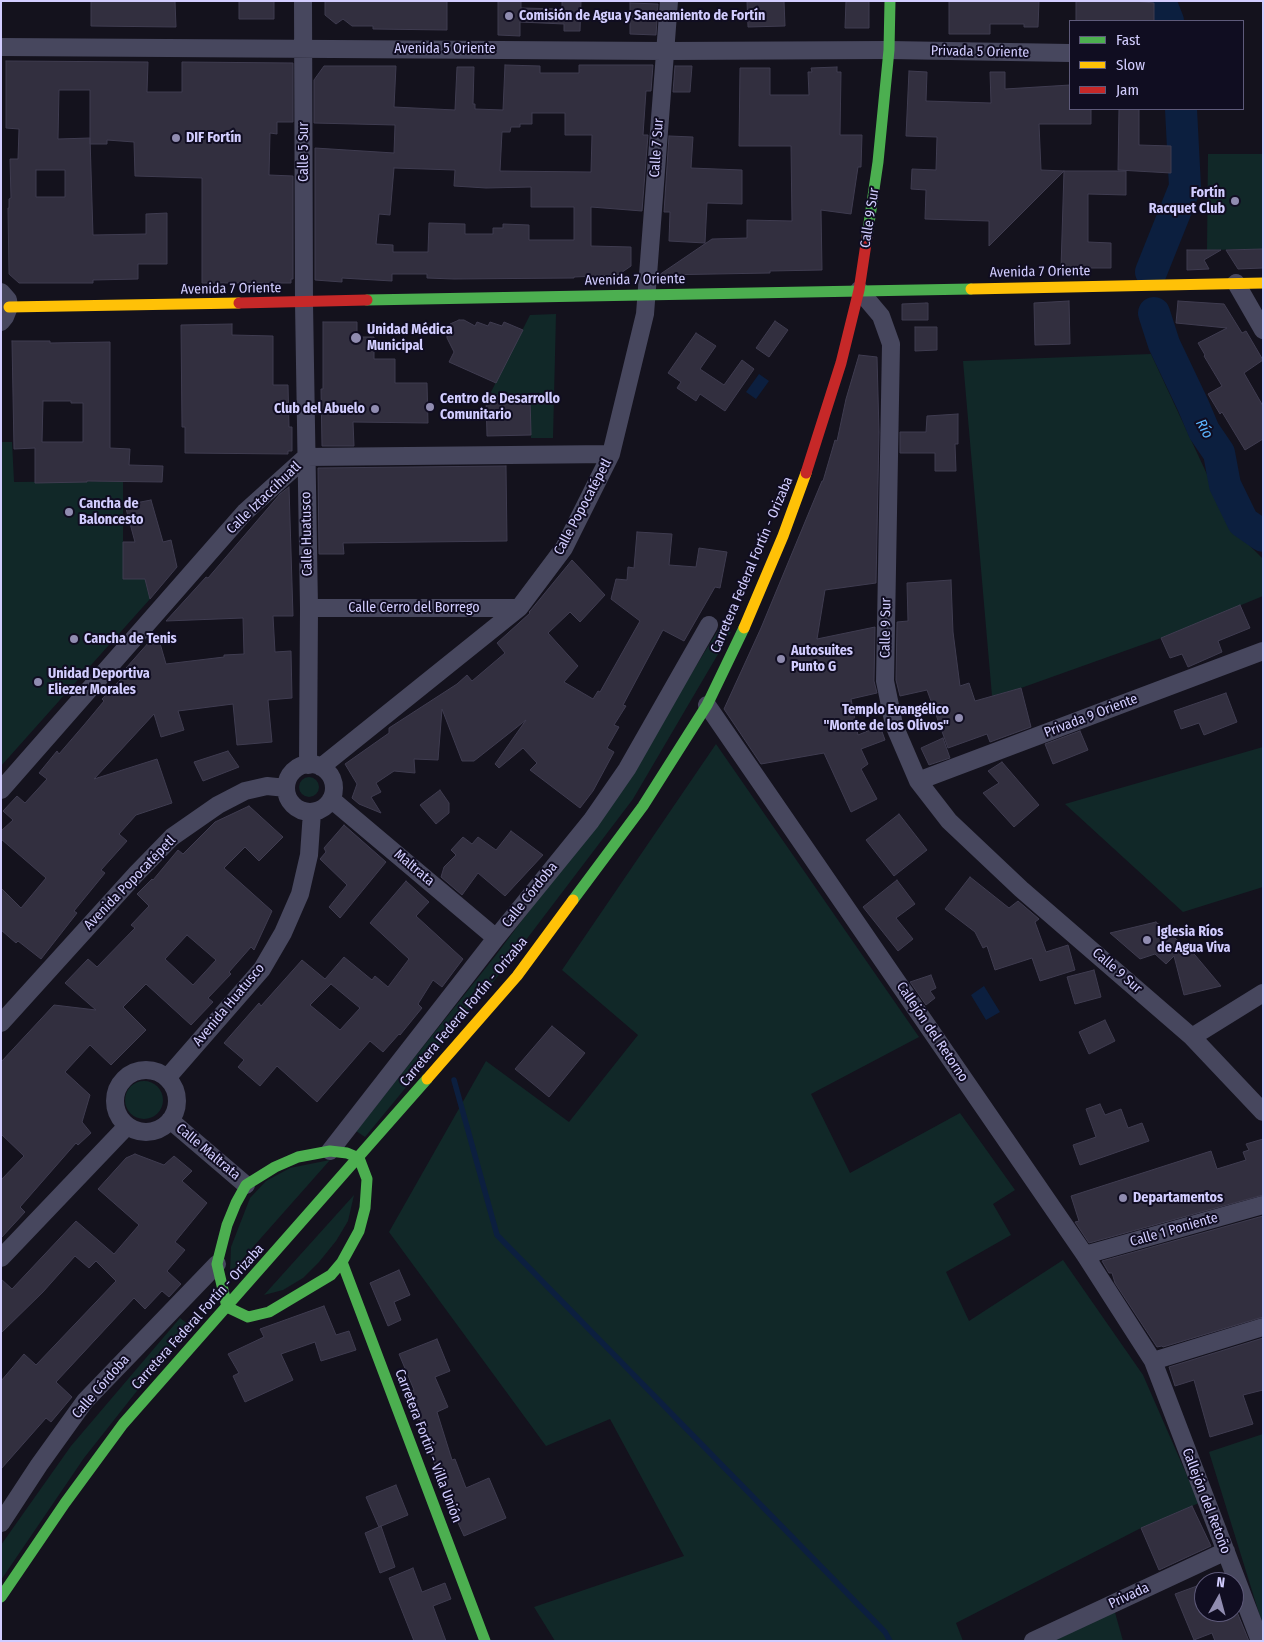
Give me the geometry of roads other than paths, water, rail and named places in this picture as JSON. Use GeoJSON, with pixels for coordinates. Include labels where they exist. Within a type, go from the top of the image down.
{"type":"FeatureCollection","features":[{"type":"Feature","properties":{"kind":"main road","name":"Calle 9 Sur"},"geometry":{"type":"LineString","coordinates":[[859,290],[878,162],[890,50],[890,1]]}},
{"type":"Feature","properties":{"kind":"main road","name":"Avenida 7 Oriente"},"geometry":{"type":"LineString","coordinates":[[4,307],[304,303],[648,294],[1263,283]]}},
{"type":"Feature","properties":{"kind":"main road","name":"Carretera Federal Fortín - Orizaba"},"geometry":{"type":"LineString","coordinates":[[1,1597],[65,1502],[123,1424],[359,1158],[517,976],[643,806],[707,705],[748,622],[786,527],[819,433],[841,363],[859,290]]}},
{"type":"Feature","properties":{"kind":"main road"},"geometry":{"type":"LineString","coordinates":[[330,1151],[347,1153],[359,1158],[368,1179],[365,1208],[359,1231],[342,1262],[331,1275],[269,1312],[248,1317],[227,1307],[217,1264],[230,1218],[246,1185],[275,1166],[298,1157],[330,1151]]}},
{"type":"Feature","properties":{"kind":"main road","name":"Carretera Fortín - Villa Unión"},"geometry":{"type":"LineString","coordinates":[[342,1262],[486,1641]]}},
{"type":"Feature","properties":{"kind":"street","name":"Calle 5 Sur"},"geometry":{"type":"LineString","coordinates":[[303,1],[304,303]]}},
{"type":"Feature","properties":{"kind":"street","name":"Calle 7 Sur"},"geometry":{"type":"LineString","coordinates":[[648,294],[669,1]]}},
{"type":"Feature","properties":{"kind":"street","name":"Avenida 5 Oriente"},"geometry":{"type":"LineString","coordinates":[[1,47],[665,51],[890,50]]}},
{"type":"Feature","properties":{"kind":"street","name":"Privada 5 Oriente"},"geometry":{"type":"LineString","coordinates":[[890,50],[1069,53]]}},
{"type":"Feature","properties":{"kind":"street"},"geometry":{"type":"LineString","coordinates":[[1236,283],[1263,330]]}},
{"type":"Feature","properties":{"kind":"street","name":"Calle 9 Sur"},"geometry":{"type":"LineString","coordinates":[[859,290],[881,316],[891,344],[885,681],[894,725],[918,781],[949,821],[1021,889],[1192,1037],[1263,1112]]}},
{"type":"Feature","properties":{"kind":"street","name":"Calle Popocatépetl"},"geometry":{"type":"LineString","coordinates":[[314,766],[519,608],[564,548],[611,454],[645,314],[648,294]]}},
{"type":"Feature","properties":{"kind":"street","name":"Calle Huatusco"},"geometry":{"type":"LineString","coordinates":[[304,303],[309,608],[314,766]]}},
{"type":"Feature","properties":{"kind":"street","name":"Calle Iztaccíhuatl"},"geometry":{"type":"LineString","coordinates":[[1,790],[245,512],[306,458],[611,454]]}},
{"type":"Feature","properties":{"kind":"street","name":"Calle Cerro del Borrego"},"geometry":{"type":"LineString","coordinates":[[309,608],[519,608]]}},
{"type":"Feature","properties":{"kind":"street","name":"Calle Córdoba"},"geometry":{"type":"LineString","coordinates":[[330,1151],[496,938],[591,821],[627,769],[709,625]]}},
{"type":"Feature","properties":{"kind":"street","name":"Privada 9 Oriente"},"geometry":{"type":"LineString","coordinates":[[918,781],[1263,651]]}},
{"type":"Feature","properties":{"kind":"street","name":"Callejón del Retorno"},"geometry":{"type":"LineString","coordinates":[[707,705],[1085,1255],[1153,1361]]}},
{"type":"Feature","properties":{"kind":"street"},"geometry":{"type":"LineString","coordinates":[[314,766],[331,777],[333,792],[323,808],[312,812],[296,808],[291,803],[286,788],[290,775],[294,770],[314,766]]}},
{"type":"Feature","properties":{"kind":"street","name":"Avenida Popocatépetl"},"geometry":{"type":"LineString","coordinates":[[1,1023],[172,837],[218,805],[245,791],[268,786],[286,788]]}},
{"type":"Feature","properties":{"kind":"street","name":"Maltrata"},"geometry":{"type":"LineString","coordinates":[[331,798],[496,938]]}},
{"type":"Feature","properties":{"kind":"street","name":"Avenida Huatusco"},"geometry":{"type":"LineString","coordinates":[[167,1078],[262,969],[283,933],[300,894],[309,855],[312,812]]}},
{"type":"Feature","properties":{"kind":"street"},"geometry":{"type":"LineString","coordinates":[[1192,1037],[1263,993]]}},
{"type":"Feature","properties":{"kind":"street"},"geometry":{"type":"LineString","coordinates":[[139,1070],[159,1072],[167,1078],[173,1086],[177,1103],[175,1112],[170,1120],[155,1130],[145,1132],[127,1126],[120,1119],[114,1100],[116,1090],[122,1081],[129,1074],[139,1070]]}},
{"type":"Feature","properties":{"kind":"street","name":"Calle Maltrata"},"geometry":{"type":"LineString","coordinates":[[170,1120],[246,1185]]}},
{"type":"Feature","properties":{"kind":"street"},"geometry":{"type":"LineString","coordinates":[[1,1258],[127,1126]]}},
{"type":"Feature","properties":{"kind":"street","name":"Calle 1 Poniente"},"geometry":{"type":"LineString","coordinates":[[1085,1255],[1263,1205]]}},
{"type":"Feature","properties":{"kind":"street","name":"Calle Córdoba"},"geometry":{"type":"LineString","coordinates":[[1,1523],[39,1465],[86,1401],[217,1264]]}},
{"type":"Feature","properties":{"kind":"street"},"geometry":{"type":"LineString","coordinates":[[1153,1361],[1263,1327]]}},
{"type":"Feature","properties":{"kind":"street","name":"Callejón del Retoño"},"geometry":{"type":"LineString","coordinates":[[1153,1361],[1260,1637]]}},
{"type":"Feature","properties":{"kind":"street","name":"Privada"},"geometry":{"type":"LineString","coordinates":[[1032,1641],[1226,1551]]}},
{"type":"Feature","properties":{"kind":"water"},"geometry":{"type":"Polygon","coordinates":[[[759,374],[769,381],[756,399],[746,392],[759,374]]]}},
{"type":"Feature","properties":{"kind":"water"},"geometry":{"type":"Polygon","coordinates":[[[984,986],[1000,1012],[986,1020],[971,995],[984,986]]]}},
{"type":"Feature","properties":{"kind":"waterway","name":"Río"},"geometry":{"type":"LineString","coordinates":[[1160,1],[1168,20]]}},
{"type":"Feature","properties":{"kind":"waterway","name":"Río"},"geometry":{"type":"LineString","coordinates":[[1151,272],[1185,187],[1181,110]]}},
{"type":"Feature","properties":{"kind":"waterway","name":"Río"},"geometry":{"type":"LineString","coordinates":[[1154,313],[1164,344],[1204,431],[1219,453],[1225,485],[1243,522],[1263,536]]}},
{"type":"Feature","properties":{"kind":"waterway"},"geometry":{"type":"LineString","coordinates":[[454,1080],[497,1235],[885,1632],[890,1641]]}},
{"type":"Feature","properties":{"kind":"place","name":"Comisión de Agua y Saneamiento de Fortín"},"geometry":{"type":"Point","coordinates":[509,16]}},
{"type":"Feature","properties":{"kind":"place","name":"DIF Fortín"},"geometry":{"type":"Point","coordinates":[176,138]}},
{"type":"Feature","properties":{"kind":"place","name":"Fortín Racquet Club"},"geometry":{"type":"Point","coordinates":[1235,201]}},
{"type":"Feature","properties":{"kind":"place","name":"Unidad Médica Municipal"},"geometry":{"type":"Point","coordinates":[356,338]}},
{"type":"Feature","properties":{"kind":"place","name":"Centro de Desarrollo Comunitario"},"geometry":{"type":"Point","coordinates":[430,407]}},
{"type":"Feature","properties":{"kind":"place","name":"Club del Abuelo"},"geometry":{"type":"Point","coordinates":[375,409]}},
{"type":"Feature","properties":{"kind":"place","name":"Cancha de Baloncesto"},"geometry":{"type":"Point","coordinates":[69,512]}},
{"type":"Feature","properties":{"kind":"place","name":"Cancha de Tenis"},"geometry":{"type":"Point","coordinates":[74,639]}},
{"type":"Feature","properties":{"kind":"place","name":"Autosuites Punto G"},"geometry":{"type":"Point","coordinates":[781,659]}},
{"type":"Feature","properties":{"kind":"place","name":"Unidad Deportiva Eliezer Morales"},"geometry":{"type":"Point","coordinates":[38,682]}},
{"type":"Feature","properties":{"kind":"place","name":"Templo Evangélico \"Monte de los Olivos\""},"geometry":{"type":"Point","coordinates":[959,718]}},
{"type":"Feature","properties":{"kind":"place","name":"Iglesia Ríos de Agua Viva"},"geometry":{"type":"Point","coordinates":[1147,940]}},
{"type":"Feature","properties":{"kind":"place","name":"Departamentos"},"geometry":{"type":"Point","coordinates":[1123,1198]}}]}
